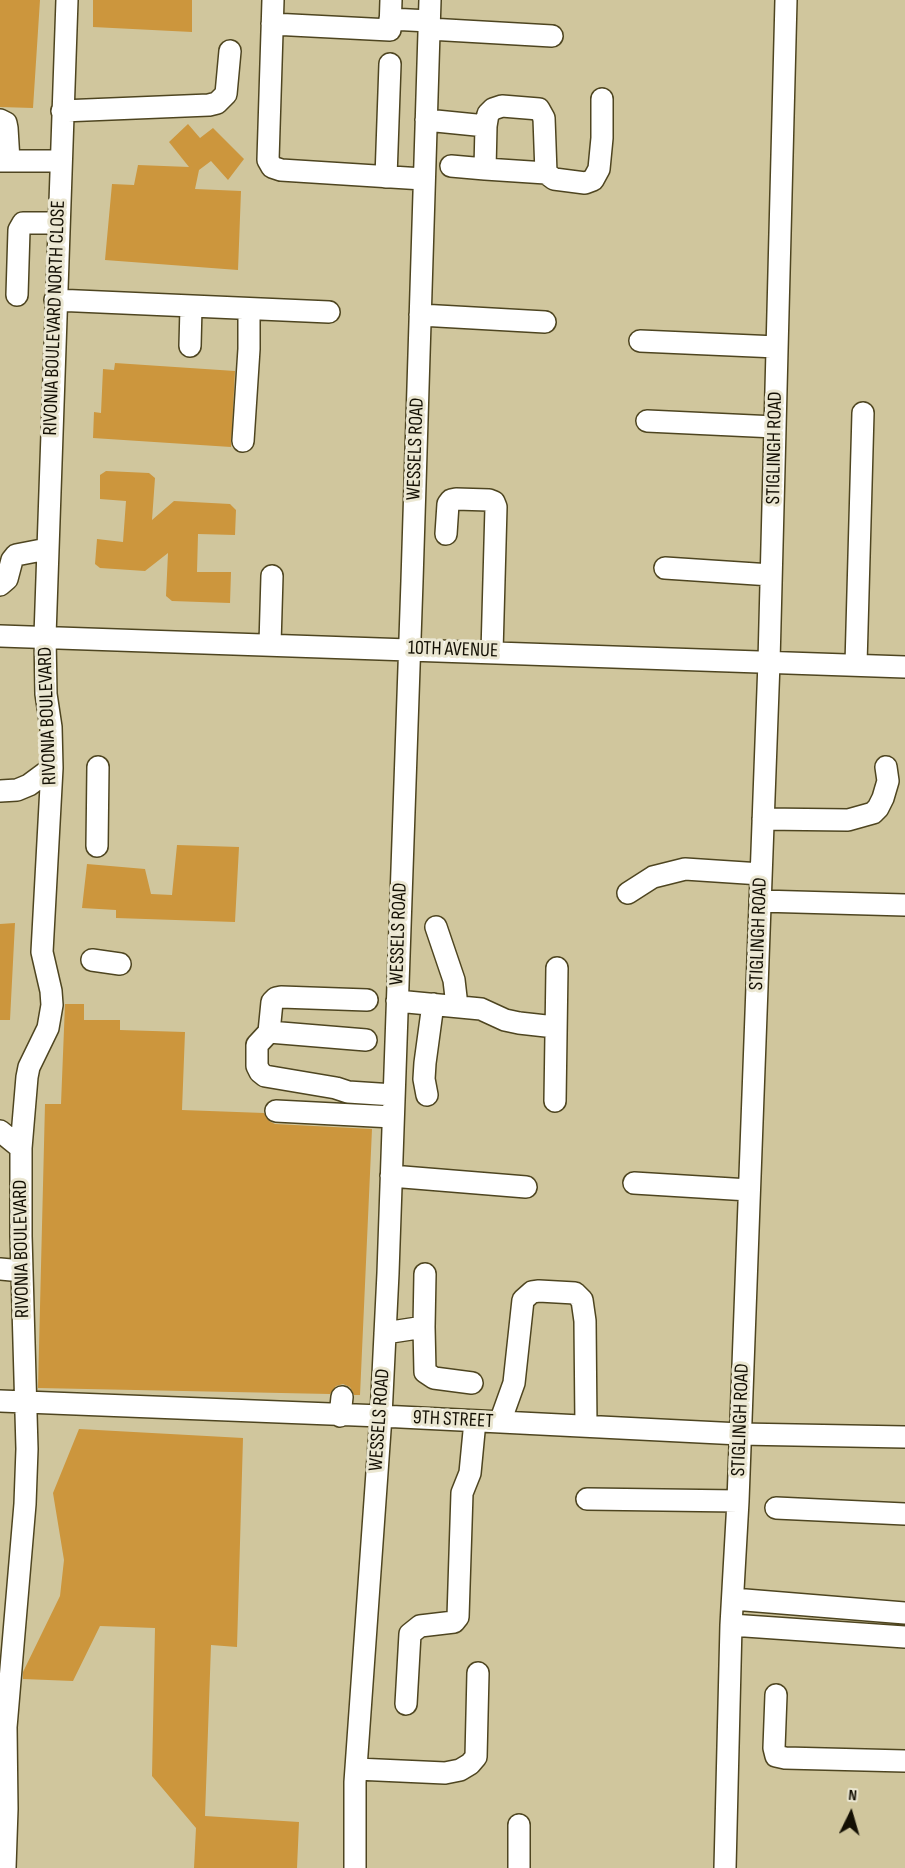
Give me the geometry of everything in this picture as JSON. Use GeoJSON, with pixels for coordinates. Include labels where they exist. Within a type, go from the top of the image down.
{"type":"FeatureCollection","features":[{"type":"Feature","properties":{"kind":"street","name":"RIVONIA BOULEVARD NORTH CLOSE"},"geometry":{"type":"LineString","coordinates":[[45,636],[67,0]]}},
{"type":"Feature","properties":{"kind":"street"},"geometry":{"type":"LineString","coordinates":[[273,0],[268,160],[272,167],[281,170],[423,179]]}},
{"type":"Feature","properties":{"kind":"street","name":"STIGLINGH ROAD"},"geometry":{"type":"LineString","coordinates":[[725,1868],[731,1625],[738,1501],[769,662],[786,0]]}},
{"type":"Feature","properties":{"kind":"street"},"geometry":{"type":"LineString","coordinates":[[272,24],[390,16],[552,36]]}},
{"type":"Feature","properties":{"kind":"street","name":"WESSELS ROAD"},"geometry":{"type":"LineString","coordinates":[[355,1868],[356,1768],[385,1333],[410,649],[429,20]]}},
{"type":"Feature","properties":{"kind":"street"},"geometry":{"type":"LineString","coordinates":[[62,111],[217,103],[226,94],[230,51]]}},
{"type":"Feature","properties":{"kind":"street"},"geometry":{"type":"LineString","coordinates":[[386,177],[390,64]]}},
{"type":"Feature","properties":{"kind":"street"},"geometry":{"type":"LineString","coordinates":[[451,166],[546,173],[564,182],[585,183],[593,180],[599,169],[602,99]]}},
{"type":"Feature","properties":{"kind":"street"},"geometry":{"type":"LineString","coordinates":[[484,169],[488,114],[493,109],[502,106],[539,109],[544,118],[546,173]]}},
{"type":"Feature","properties":{"kind":"street"},"geometry":{"type":"LineString","coordinates":[[0,120],[6,123],[7,128],[4,161],[60,162]]}},
{"type":"Feature","properties":{"kind":"street"},"geometry":{"type":"LineString","coordinates":[[426,120],[486,126]]}},
{"type":"Feature","properties":{"kind":"street"},"geometry":{"type":"LineString","coordinates":[[17,295],[19,230],[23,223],[58,223]]}},
{"type":"Feature","properties":{"kind":"street"},"geometry":{"type":"LineString","coordinates":[[55,300],[329,312]]}},
{"type":"Feature","properties":{"kind":"street"},"geometry":{"type":"LineString","coordinates":[[190,346],[191,307]]}},
{"type":"Feature","properties":{"kind":"street"},"geometry":{"type":"LineString","coordinates":[[243,441],[249,310]]}},
{"type":"Feature","properties":{"kind":"street"},"geometry":{"type":"LineString","coordinates":[[420,315],[545,322]]}},
{"type":"Feature","properties":{"kind":"street"},"geometry":{"type":"LineString","coordinates":[[640,341],[777,347]]}},
{"type":"Feature","properties":{"kind":"street"},"geometry":{"type":"LineString","coordinates":[[856,664],[863,413]]}},
{"type":"Feature","properties":{"kind":"street"},"geometry":{"type":"LineString","coordinates":[[647,421],[775,427]]}},
{"type":"Feature","properties":{"kind":"street"},"geometry":{"type":"LineString","coordinates":[[447,534],[448,504],[451,500],[494,502],[496,507],[492,652]]}},
{"type":"Feature","properties":{"kind":"street"},"geometry":{"type":"LineString","coordinates":[[0,585],[7,579],[12,560],[16,555],[47,549]]}},
{"type":"Feature","properties":{"kind":"street"},"geometry":{"type":"LineString","coordinates":[[665,568],[771,575]]}},
{"type":"Feature","properties":{"kind":"street"},"geometry":{"type":"LineString","coordinates":[[270,644],[272,576]]}},
{"type":"Feature","properties":{"kind":"street","name":"10TH AVENUE"},"geometry":{"type":"LineString","coordinates":[[0,636],[905,667]]}},
{"type":"Feature","properties":{"kind":"street","name":"RIVONIA BOULEVARD"},"geometry":{"type":"LineString","coordinates":[[4,1868],[3,1727],[7,1644],[26,1504],[21,1148],[27,1077],[51,1018],[51,991],[42,952],[52,768],[45,636]]}},
{"type":"Feature","properties":{"kind":"street"},"geometry":{"type":"LineString","coordinates":[[97,846],[98,767]]}},
{"type":"Feature","properties":{"kind":"street"},"geometry":{"type":"LineString","coordinates":[[763,819],[848,820],[873,813],[883,798],[888,781],[886,767]]}},
{"type":"Feature","properties":{"kind":"street"},"geometry":{"type":"LineString","coordinates":[[0,791],[16,790],[29,785],[52,768]]}},
{"type":"Feature","properties":{"kind":"street"},"geometry":{"type":"LineString","coordinates":[[628,893],[653,877],[686,869],[761,874]]}},
{"type":"Feature","properties":{"kind":"street"},"geometry":{"type":"LineString","coordinates":[[760,901],[905,905]]}},
{"type":"Feature","properties":{"kind":"street"},"geometry":{"type":"LineString","coordinates":[[436,927],[454,980],[458,1006]]}},
{"type":"Feature","properties":{"kind":"street"},"geometry":{"type":"LineString","coordinates":[[92,960],[120,964]]}},
{"type":"Feature","properties":{"kind":"street"},"geometry":{"type":"LineString","coordinates":[[555,1101],[557,968]]}},
{"type":"Feature","properties":{"kind":"street"},"geometry":{"type":"LineString","coordinates":[[367,1000],[276,998],[272,1002],[269,1032],[257,1045],[257,1066],[265,1076],[336,1088],[348,1083],[394,1090]]}},
{"type":"Feature","properties":{"kind":"street"},"geometry":{"type":"LineString","coordinates":[[397,1001],[481,1009],[505,1020],[555,1027]]}},
{"type":"Feature","properties":{"kind":"street"},"geometry":{"type":"LineString","coordinates":[[427,1095],[424,1071],[433,1004]]}},
{"type":"Feature","properties":{"kind":"street"},"geometry":{"type":"LineString","coordinates":[[269,1032],[366,1040]]}},
{"type":"Feature","properties":{"kind":"street"},"geometry":{"type":"LineString","coordinates":[[276,1111],[393,1117]]}},
{"type":"Feature","properties":{"kind":"street"},"geometry":{"type":"LineString","coordinates":[[0,1131],[21,1148]]}},
{"type":"Feature","properties":{"kind":"street"},"geometry":{"type":"LineString","coordinates":[[391,1176],[526,1187]]}},
{"type":"Feature","properties":{"kind":"street"},"geometry":{"type":"LineString","coordinates":[[634,1183],[749,1190]]}},
{"type":"Feature","properties":{"kind":"street"},"geometry":{"type":"LineString","coordinates":[[0,1269],[22,1271]]}},
{"type":"Feature","properties":{"kind":"street"},"geometry":{"type":"LineString","coordinates":[[425,1274],[425,1372],[434,1378],[472,1383]]}},
{"type":"Feature","properties":{"kind":"street"},"geometry":{"type":"LineString","coordinates":[[500,1422],[514,1383],[523,1300],[532,1292],[539,1291],[575,1293],[582,1300],[585,1321],[586,1426]]}},
{"type":"Feature","properties":{"kind":"street"},"geometry":{"type":"LineString","coordinates":[[385,1333],[424,1327]]}},
{"type":"Feature","properties":{"kind":"street","name":"9TH STREET"},"geometry":{"type":"LineString","coordinates":[[0,1401],[341,1406],[381,1416],[740,1434],[905,1437]]}},
{"type":"Feature","properties":{"kind":"street"},"geometry":{"type":"LineString","coordinates":[[406,1704],[410,1634],[420,1626],[454,1622],[458,1617],[462,1493],[470,1473],[475,1420]]}},
{"type":"Feature","properties":{"kind":"street"},"geometry":{"type":"LineString","coordinates":[[587,1499],[738,1501]]}},
{"type":"Feature","properties":{"kind":"street"},"geometry":{"type":"LineString","coordinates":[[776,1508],[905,1514]]}},
{"type":"Feature","properties":{"kind":"street"},"geometry":{"type":"LineString","coordinates":[[733,1599],[905,1613]]}},
{"type":"Feature","properties":{"kind":"street"},"geometry":{"type":"LineString","coordinates":[[731,1625],[905,1637]]}},
{"type":"Feature","properties":{"kind":"street"},"geometry":{"type":"LineString","coordinates":[[356,1768],[445,1773],[460,1770],[470,1764],[476,1756],[478,1673]]}},
{"type":"Feature","properties":{"kind":"street"},"geometry":{"type":"LineString","coordinates":[[776,1695],[774,1748],[776,1756],[905,1761]]}},
{"type":"Feature","properties":{"kind":"street"},"geometry":{"type":"LineString","coordinates":[[519,1825],[519,1868]]}},
{"type":"Feature","properties":{"kind":"building"},"geometry":{"type":"Polygon","coordinates":[[[0,0],[40,0],[33,108],[0,107],[0,0]]]}},
{"type":"Feature","properties":{"kind":"building"},"geometry":{"type":"Polygon","coordinates":[[[93,0],[192,0],[192,32],[93,27],[93,0]]]}},
{"type":"Feature","properties":{"kind":"building"},"geometry":{"type":"Polygon","coordinates":[[[188,124],[200,138],[213,128],[244,159],[228,180],[211,161],[199,170],[195,189],[241,191],[238,270],[105,260],[112,184],[134,185],[138,165],[189,167],[169,142],[188,124]]]}},
{"type":"Feature","properties":{"kind":"building"},"geometry":{"type":"Polygon","coordinates":[[[115,363],[235,371],[231,447],[93,438],[94,412],[101,413],[103,369],[114,370],[115,363]]]}},
{"type":"Feature","properties":{"kind":"building"},"geometry":{"type":"Polygon","coordinates":[[[106,471],[149,473],[155,478],[152,520],[174,501],[230,504],[236,510],[235,535],[198,534],[197,572],[231,572],[230,603],[172,601],[166,596],[168,553],[145,571],[100,568],[95,564],[97,539],[123,542],[126,501],[100,499],[100,475],[106,471]]]}},
{"type":"Feature","properties":{"kind":"building"},"geometry":{"type":"Polygon","coordinates":[[[177,845],[239,847],[235,922],[116,918],[116,910],[82,908],[87,864],[145,869],[151,894],[172,895],[177,845]]]}},
{"type":"Feature","properties":{"kind":"building"},"geometry":{"type":"Polygon","coordinates":[[[15,923],[10,1020],[0,1020],[0,924],[15,923]]]}},
{"type":"Feature","properties":{"kind":"building"},"geometry":{"type":"Polygon","coordinates":[[[65,1004],[84,1004],[84,1020],[120,1020],[120,1030],[185,1032],[182,1110],[264,1113],[269,1121],[275,1124],[372,1129],[360,1395],[354,1395],[350,1387],[343,1384],[336,1386],[330,1394],[38,1388],[45,1104],[61,1104],[65,1004]]]}},
{"type":"Feature","properties":{"kind":"building"},"geometry":{"type":"Polygon","coordinates":[[[79,1429],[243,1438],[237,1647],[211,1645],[205,1816],[299,1822],[297,1868],[194,1868],[196,1828],[152,1776],[155,1628],[100,1626],[73,1681],[23,1679],[23,1672],[60,1596],[64,1560],[53,1493],[79,1429]]]}}]}
